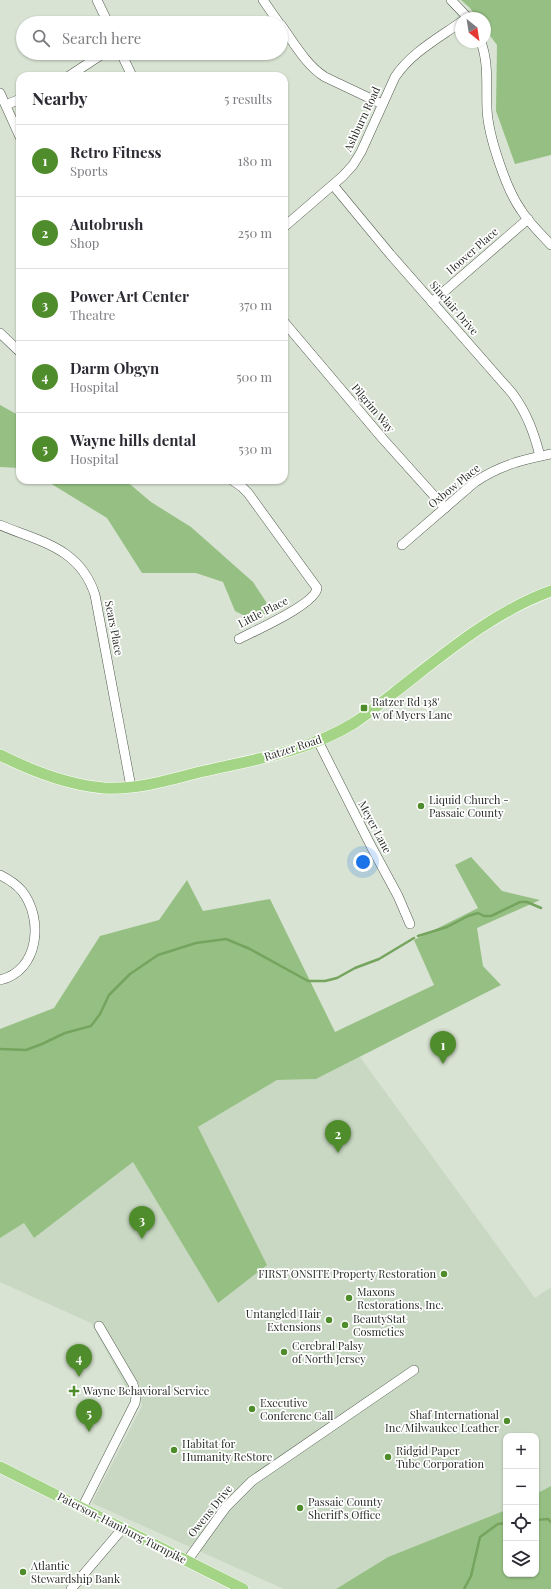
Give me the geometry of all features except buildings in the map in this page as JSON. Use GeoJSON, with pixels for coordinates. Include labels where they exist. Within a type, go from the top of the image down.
{"type":"FeatureCollection","features":[{"type":"Feature","properties":{"kind":"main road","name":"Ratzer Road"},"geometry":{"type":"LineString","coordinates":[[0,755],[66,782],[104,788],[148,785],[285,753],[318,741],[341,730],[364,716],[454,646],[495,618],[551,590]]}},
{"type":"Feature","properties":{"kind":"main road","name":"Paterson-Hamburg Turnpike"},"geometry":{"type":"LineString","coordinates":[[0,1467],[243,1589]]}},
{"type":"Feature","properties":{"kind":"street"},"geometry":{"type":"LineString","coordinates":[[97,0],[105,16]]}},
{"type":"Feature","properties":{"kind":"street"},"geometry":{"type":"LineString","coordinates":[[263,0],[274,16]]}},
{"type":"Feature","properties":{"kind":"street"},"geometry":{"type":"LineString","coordinates":[[451,0],[462,12]]}},
{"type":"Feature","properties":{"kind":"street","name":"Ashburn Road"},"geometry":{"type":"LineString","coordinates":[[288,224],[333,185],[353,165],[361,152],[395,77],[410,58],[455,26]]}},
{"type":"Feature","properties":{"kind":"street"},"geometry":{"type":"LineString","coordinates":[[288,34],[318,73],[325,78],[382,104]]}},
{"type":"Feature","properties":{"kind":"street"},"geometry":{"type":"LineString","coordinates":[[482,48],[488,74],[487,109],[492,136],[508,188],[521,211],[551,245]]}},
{"type":"Feature","properties":{"kind":"street"},"geometry":{"type":"LineString","coordinates":[[75,72],[93,60]]}},
{"type":"Feature","properties":{"kind":"street"},"geometry":{"type":"LineString","coordinates":[[124,60],[130,72]]}},
{"type":"Feature","properties":{"kind":"street"},"geometry":{"type":"LineString","coordinates":[[0,93],[16,128]]}},
{"type":"Feature","properties":{"kind":"street"},"geometry":{"type":"LineString","coordinates":[[6,105],[16,101]]}},
{"type":"Feature","properties":{"kind":"street","name":"Sinclair Drive"},"geometry":{"type":"LineString","coordinates":[[333,185],[390,254],[521,404],[533,429],[540,456]]}},
{"type":"Feature","properties":{"kind":"street","name":"Hoover Place"},"geometry":{"type":"LineString","coordinates":[[432,302],[528,219]]}},
{"type":"Feature","properties":{"kind":"street","name":"Pilgrim Way"},"geometry":{"type":"LineString","coordinates":[[288,327],[383,439],[445,508]]}},
{"type":"Feature","properties":{"kind":"street"},"geometry":{"type":"LineString","coordinates":[[0,333],[16,348]]}},
{"type":"Feature","properties":{"kind":"street","name":"Oxbow Place"},"geometry":{"type":"LineString","coordinates":[[402,545],[475,482],[488,473],[517,461],[551,454]]}},
{"type":"Feature","properties":{"kind":"street","name":"Little Place"},"geometry":{"type":"LineString","coordinates":[[238,484],[248,493],[316,584],[317,592],[293,612],[239,638]]}},
{"type":"Feature","properties":{"kind":"street","name":"Sears Place"},"geometry":{"type":"LineString","coordinates":[[0,525],[65,552],[81,566],[92,584],[131,787]]}},
{"type":"Feature","properties":{"kind":"street","name":"Meyer Lane"},"geometry":{"type":"LineString","coordinates":[[318,741],[398,896],[410,924]]}},
{"type":"Feature","properties":{"kind":"street"},"geometry":{"type":"LineString","coordinates":[[0,875],[15,884],[27,898],[35,931],[35,941],[30,958],[14,975],[0,980]]}},
{"type":"Feature","properties":{"kind":"street"},"geometry":{"type":"LineString","coordinates":[[82,1508],[135,1403],[136,1397],[132,1384],[99,1326]]}},
{"type":"Feature","properties":{"kind":"street","name":"Owens Drive"},"geometry":{"type":"LineString","coordinates":[[187,1561],[226,1507],[252,1481],[414,1370]]}},
{"type":"Feature","properties":{"kind":"street"},"geometry":{"type":"LineString","coordinates":[[71,1589],[123,1528]]}},
{"type":"Feature","properties":{"kind":"shaded area"},"geometry":{"type":"Polygon","coordinates":[[[360,1057],[535,1298],[551,1287],[551,1486],[539,1492],[539,1433],[503,1433],[503,1511],[388,1557],[336,1589],[284,1589],[92,1503],[142,1406],[139,1384],[128,1391],[91,1323],[0,1282],[0,1238],[24,1223],[34,1238],[133,1162],[218,1303],[213,1156],[198,1127],[277,1080],[316,1079],[360,1057]]]}},
{"type":"Feature","properties":{"kind":"green space"},"geometry":{"type":"Polygon","coordinates":[[[461,0],[551,0],[551,155],[515,164],[496,111],[497,45],[491,37],[491,12],[473,12],[461,0]]]}},
{"type":"Feature","properties":{"kind":"green space"},"geometry":{"type":"Polygon","coordinates":[[[0,405],[16,414],[16,468],[0,467],[0,405]]]}},
{"type":"Feature","properties":{"kind":"green space"},"geometry":{"type":"Polygon","coordinates":[[[52,484],[130,484],[151,502],[191,527],[253,582],[272,611],[253,620],[235,611],[223,582],[196,573],[142,573],[107,518],[52,484]]]}},
{"type":"Feature","properties":{"kind":"green space"},"geometry":{"type":"Polygon","coordinates":[[[471,857],[502,891],[540,900],[477,928],[483,966],[501,985],[316,1079],[277,1080],[198,1127],[267,1265],[218,1303],[133,1162],[34,1238],[24,1223],[0,1238],[0,1029],[54,1008],[100,936],[159,920],[187,880],[203,911],[270,899],[335,1032],[434,985],[414,940],[478,908],[455,865],[471,857]]]}},
{"type":"Feature","properties":{"kind":"green space"},"geometry":{"type":"Polygon","coordinates":[[[551,1486],[551,1589],[336,1589],[388,1557],[503,1511],[503,1577],[539,1577],[539,1492],[551,1486]]]}},
{"type":"Feature","properties":{"kind":"waterway"},"geometry":{"type":"LineString","coordinates":[[418,936],[447,927],[468,916],[478,913],[484,916],[491,916],[520,902],[527,902],[541,908]]}},
{"type":"Feature","properties":{"kind":"waterway"},"geometry":{"type":"LineString","coordinates":[[0,1049],[26,1050],[65,1033],[91,1026],[100,1014],[109,995],[130,974],[158,955],[196,943],[226,939],[250,949],[308,981],[325,981],[337,978],[355,968],[379,959],[414,938]]}},
{"type":"Feature","properties":{"kind":"waterway"},"geometry":{"type":"LineString","coordinates":[[539,1520],[548,1519],[551,1522]]}},
{"type":"Feature","properties":{"kind":"waterway"},"geometry":{"type":"LineString","coordinates":[[464,1589],[471,1576],[480,1537],[498,1524],[503,1523]]}},
{"type":"Feature","properties":{"kind":"place","name":"Ratzer Rd 138' w of Myers Lane"},"geometry":{"type":"Point","coordinates":[364,708]}},
{"type":"Feature","properties":{"kind":"place","name":"Liquid Church - Passaic County"},"geometry":{"type":"Point","coordinates":[421,806]}},
{"type":"Feature","properties":{"kind":"place","name":"Retro Fitness"},"geometry":{"type":"Point","coordinates":[443,1064]}},
{"type":"Feature","properties":{"kind":"place","name":"Autobrush"},"geometry":{"type":"Point","coordinates":[338,1153]}},
{"type":"Feature","properties":{"kind":"place","name":"Power Art Center"},"geometry":{"type":"Point","coordinates":[142,1239]}},
{"type":"Feature","properties":{"kind":"place","name":"FIRST ONSITE Property Restoration"},"geometry":{"type":"Point","coordinates":[444,1274]}},
{"type":"Feature","properties":{"kind":"place","name":"Maxons Restorations, Inc."},"geometry":{"type":"Point","coordinates":[349,1298]}},
{"type":"Feature","properties":{"kind":"place","name":"Untangled Hair Extensions"},"geometry":{"type":"Point","coordinates":[329,1320]}},
{"type":"Feature","properties":{"kind":"place","name":"BeautyStat Cosmetics"},"geometry":{"type":"Point","coordinates":[345,1325]}},
{"type":"Feature","properties":{"kind":"place","name":"Cerebral Palsy of North Jersey"},"geometry":{"type":"Point","coordinates":[284,1352]}},
{"type":"Feature","properties":{"kind":"place","name":"Darm Obgyn"},"geometry":{"type":"Point","coordinates":[79,1377]}},
{"type":"Feature","properties":{"kind":"place","name":"Wayne Behavioral Service"},"geometry":{"type":"Point","coordinates":[74,1391]}},
{"type":"Feature","properties":{"kind":"place","name":"Executive Conferenc Call"},"geometry":{"type":"Point","coordinates":[252,1409]}},
{"type":"Feature","properties":{"kind":"place","name":"Shaf International Inc/Milwaukee Leather"},"geometry":{"type":"Point","coordinates":[507,1421]}},
{"type":"Feature","properties":{"kind":"place","name":"Wayne hills dental"},"geometry":{"type":"Point","coordinates":[89,1432]}},
{"type":"Feature","properties":{"kind":"place","name":"Habitat for Humanity ReStore"},"geometry":{"type":"Point","coordinates":[174,1450]}},
{"type":"Feature","properties":{"kind":"place","name":"Ridgid Paper Tube Corporation"},"geometry":{"type":"Point","coordinates":[388,1457]}},
{"type":"Feature","properties":{"kind":"place","name":"Passaic County Sheriff's Office"},"geometry":{"type":"Point","coordinates":[300,1508]}},
{"type":"Feature","properties":{"kind":"place","name":"Atlantic Stewardship Bank"},"geometry":{"type":"Point","coordinates":[23,1572]}}]}
